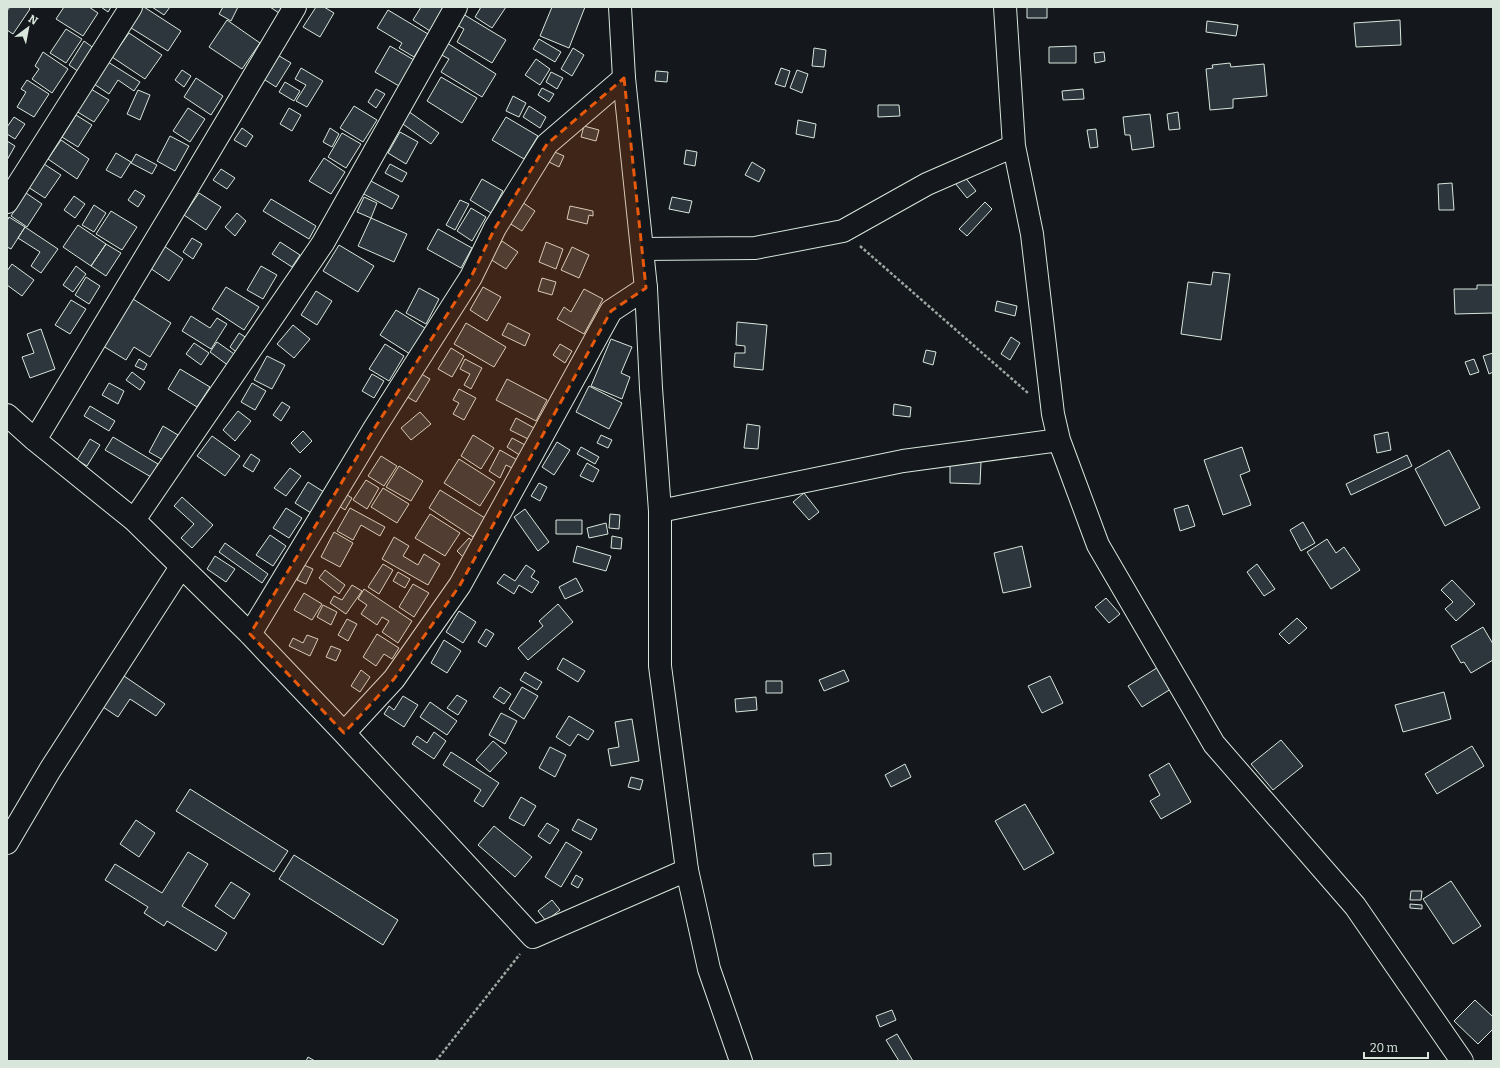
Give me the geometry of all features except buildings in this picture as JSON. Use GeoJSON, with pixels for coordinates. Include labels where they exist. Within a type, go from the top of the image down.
{"type":"FeatureCollection","features":[{"type":"Feature","properties":{"kind":"street"},"geometry":{"type":"LineString","coordinates":[[7,202],[131,7]]}},
{"type":"Feature","properties":{"kind":"street"},"geometry":{"type":"LineString","coordinates":[[35,440],[295,7]]}},
{"type":"Feature","properties":{"kind":"street"},"geometry":{"type":"LineString","coordinates":[[134,520],[323,243],[456,7]]}},
{"type":"Feature","properties":{"kind":"street"},"geometry":{"type":"LineString","coordinates":[[620,7],[624,78],[646,288],[651,388],[660,511],[660,666],[687,870],[709,969],[742,1061]]}},
{"type":"Feature","properties":{"kind":"street"},"geometry":{"type":"LineString","coordinates":[[1005,7],[1014,146],[1032,234],[1053,414],[1059,440],[1098,545],[1214,744],[1355,906],[1462,1061]]}},
{"type":"Feature","properties":{"kind":"street"},"geometry":{"type":"LineString","coordinates":[[250,634],[374,429],[471,278],[495,228],[547,144],[624,78]]}},
{"type":"Feature","properties":{"kind":"street"},"geometry":{"type":"LineString","coordinates":[[642,250],[755,248],[843,231],[927,184],[1014,146]]}},
{"type":"Feature","properties":{"kind":"street"},"geometry":{"type":"LineString","coordinates":[[344,733],[394,679],[460,585],[611,311],[646,288]]}},
{"type":"Feature","properties":{"kind":"street"},"geometry":{"type":"LineString","coordinates":[[7,415],[35,440],[134,520],[250,634],[533,937],[687,870]]}},
{"type":"Feature","properties":{"kind":"street"},"geometry":{"type":"LineString","coordinates":[[660,511],[903,461],[1059,440]]}},
{"type":"Feature","properties":{"kind":"street"},"geometry":{"type":"LineString","coordinates":[[7,843],[50,770],[181,567]]}},
{"type":"Feature","properties":{"kind":"path"},"geometry":{"type":"LineString","coordinates":[[843,231],[1053,414]]}},
{"type":"Feature","properties":{"kind":"path"},"geometry":{"type":"LineString","coordinates":[[436,1061],[533,937]]}},
{"type":"Feature","properties":{"kind":"highlighted area"},"geometry":{"type":"Polygon","coordinates":[[[624,78],[646,288],[611,311],[460,585],[394,679],[344,733],[250,634],[374,429],[471,277],[495,228],[547,144],[624,78]]]}}]}
